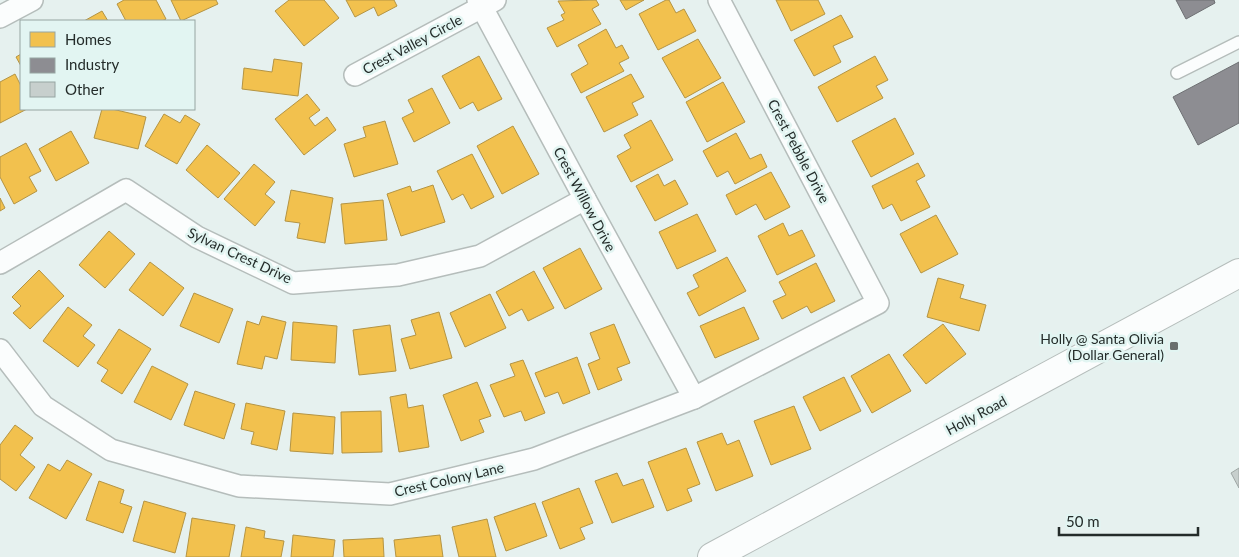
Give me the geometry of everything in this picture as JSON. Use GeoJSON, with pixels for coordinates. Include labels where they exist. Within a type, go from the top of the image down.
{"type":"FeatureCollection","features":[{"type":"Feature","properties":{"kind":"main road","name":"Holly Road"},"geometry":{"type":"LineString","coordinates":[[712,557],[1239,274]]}},
{"type":"Feature","properties":{"kind":"street"},"geometry":{"type":"LineString","coordinates":[[0,17],[32,0]]}},
{"type":"Feature","properties":{"kind":"street","name":"Crest Pebble Drive"},"geometry":{"type":"LineString","coordinates":[[719,0],[878,303]]}},
{"type":"Feature","properties":{"kind":"street","name":"Crest Valley Circle"},"geometry":{"type":"LineString","coordinates":[[356,75],[485,2]]}},
{"type":"Feature","properties":{"kind":"street","name":"Crest Willow Drive"},"geometry":{"type":"LineString","coordinates":[[485,2],[585,199],[694,398]]}},
{"type":"Feature","properties":{"kind":"street","name":"Sylvan Crest Drive"},"geometry":{"type":"LineString","coordinates":[[0,263],[126,190],[197,237],[293,283],[398,276],[480,256],[585,199]]}},
{"type":"Feature","properties":{"kind":"street","name":"Crest Colony Lane"},"geometry":{"type":"LineString","coordinates":[[0,350],[43,406],[112,450],[239,486],[390,494],[534,459],[694,398],[878,303]]}},
{"type":"Feature","properties":{"kind":"lane"},"geometry":{"type":"LineString","coordinates":[[1177,73],[1239,42]]}},
{"type":"Feature","properties":{"kind":"building: Homes"},"geometry":{"type":"Polygon","coordinates":[[[124,0],[156,0],[166,19],[125,20],[117,4],[124,0]]]}},
{"type":"Feature","properties":{"kind":"building: Homes"},"geometry":{"type":"Polygon","coordinates":[[[171,0],[216,0],[218,4],[183,20],[181,20],[171,0]]]}},
{"type":"Feature","properties":{"kind":"building: Homes"},"geometry":{"type":"Polygon","coordinates":[[[289,0],[324,0],[339,18],[304,46],[275,11],[289,0]]]}},
{"type":"Feature","properties":{"kind":"building: Homes"},"geometry":{"type":"Polygon","coordinates":[[[346,0],[394,0],[397,6],[378,16],[374,7],[355,17],[346,0]]]}},
{"type":"Feature","properties":{"kind":"building: Homes"},"geometry":{"type":"Polygon","coordinates":[[[596,0],[599,5],[592,9],[601,24],[557,47],[547,28],[564,20],[561,15],[565,13],[558,1],[596,0]]]}},
{"type":"Feature","properties":{"kind":"building: Homes"},"geometry":{"type":"Polygon","coordinates":[[[620,0],[644,0],[626,10],[620,0]]]}},
{"type":"Feature","properties":{"kind":"building: Homes"},"geometry":{"type":"Polygon","coordinates":[[[669,0],[676,13],[684,9],[696,31],[658,50],[639,14],[669,0]]]}},
{"type":"Feature","properties":{"kind":"building: Homes"},"geometry":{"type":"Polygon","coordinates":[[[776,0],[818,0],[825,14],[791,31],[776,0]]]}},
{"type":"Feature","properties":{"kind":"building: Homes"},"geometry":{"type":"Polygon","coordinates":[[[102,11],[107,20],[86,20],[102,11]]]}},
{"type":"Feature","properties":{"kind":"building: Homes"},"geometry":{"type":"Polygon","coordinates":[[[841,15],[853,37],[833,46],[841,62],[814,76],[794,40],[841,15]]]}},
{"type":"Feature","properties":{"kind":"building: Homes"},"geometry":{"type":"Polygon","coordinates":[[[606,29],[616,48],[622,45],[629,58],[619,63],[624,71],[581,93],[571,74],[588,64],[578,45],[606,29]]]}},
{"type":"Feature","properties":{"kind":"building: Homes"},"geometry":{"type":"Polygon","coordinates":[[[698,39],[721,78],[685,98],[662,58],[698,39]]]}},
{"type":"Feature","properties":{"kind":"building: Homes"},"geometry":{"type":"Polygon","coordinates":[[[20,55],[20,64],[16,57],[20,55]]]}},
{"type":"Feature","properties":{"kind":"building: Homes"},"geometry":{"type":"Polygon","coordinates":[[[479,56],[502,99],[478,111],[473,102],[460,109],[442,76],[479,56]]]}},
{"type":"Feature","properties":{"kind":"building: Homes"},"geometry":{"type":"Polygon","coordinates":[[[875,56],[888,80],[876,86],[883,98],[837,122],[818,87],[875,56]]]}},
{"type":"Feature","properties":{"kind":"building: Homes"},"geometry":{"type":"Polygon","coordinates":[[[274,59],[302,63],[298,96],[242,89],[244,68],[272,72],[274,59]]]}},
{"type":"Feature","properties":{"kind":"building: Homes"},"geometry":{"type":"Polygon","coordinates":[[[15,74],[20,84],[20,110],[25,110],[0,123],[0,82],[15,74]]]}},
{"type":"Feature","properties":{"kind":"building: Homes"},"geometry":{"type":"Polygon","coordinates":[[[631,74],[644,97],[632,103],[638,115],[604,132],[586,97],[631,74]]]}},
{"type":"Feature","properties":{"kind":"building: Homes"},"geometry":{"type":"Polygon","coordinates":[[[723,82],[745,122],[707,142],[686,102],[723,82]]]}},
{"type":"Feature","properties":{"kind":"building: Homes"},"geometry":{"type":"Polygon","coordinates":[[[432,88],[450,123],[414,142],[402,118],[414,112],[408,100],[432,88]]]}},
{"type":"Feature","properties":{"kind":"building: Homes"},"geometry":{"type":"Polygon","coordinates":[[[307,94],[320,110],[309,118],[315,126],[327,117],[336,130],[304,155],[275,119],[307,94]]]}},
{"type":"Feature","properties":{"kind":"building: Homes"},"geometry":{"type":"Polygon","coordinates":[[[102,110],[116,110],[146,117],[138,149],[94,138],[102,110]]]}},
{"type":"Feature","properties":{"kind":"building: Homes"},"geometry":{"type":"Polygon","coordinates":[[[164,114],[180,123],[185,115],[200,124],[177,164],[145,146],[164,114]]]}},
{"type":"Feature","properties":{"kind":"building: Homes"},"geometry":{"type":"Polygon","coordinates":[[[895,118],[914,154],[871,177],[852,141],[895,118]]]}},
{"type":"Feature","properties":{"kind":"building: Homes"},"geometry":{"type":"Polygon","coordinates":[[[651,120],[673,160],[631,182],[617,156],[631,148],[624,135],[651,120]]]}},
{"type":"Feature","properties":{"kind":"building: Homes"},"geometry":{"type":"Polygon","coordinates":[[[385,121],[398,164],[354,177],[344,144],[366,137],[363,127],[385,121]]]}},
{"type":"Feature","properties":{"kind":"building: Homes"},"geometry":{"type":"Polygon","coordinates":[[[513,126],[539,174],[502,194],[477,146],[513,126]]]}},
{"type":"Feature","properties":{"kind":"building: Homes"},"geometry":{"type":"Polygon","coordinates":[[[71,131],[89,163],[56,181],[39,149],[71,131]]]}},
{"type":"Feature","properties":{"kind":"building: Homes"},"geometry":{"type":"Polygon","coordinates":[[[736,133],[750,159],[761,154],[767,167],[735,184],[728,171],[717,177],[703,151],[736,133]]]}},
{"type":"Feature","properties":{"kind":"building: Homes"},"geometry":{"type":"Polygon","coordinates":[[[26,143],[41,171],[29,177],[37,191],[14,204],[0,177],[0,157],[26,143]]]}},
{"type":"Feature","properties":{"kind":"building: Homes"},"geometry":{"type":"Polygon","coordinates":[[[207,145],[240,173],[218,198],[186,170],[207,145]]]}},
{"type":"Feature","properties":{"kind":"building: Homes"},"geometry":{"type":"Polygon","coordinates":[[[472,154],[494,197],[471,209],[463,194],[452,200],[437,171],[472,154]]]}},
{"type":"Feature","properties":{"kind":"building: Homes"},"geometry":{"type":"Polygon","coordinates":[[[918,163],[925,176],[916,181],[930,207],[901,221],[892,204],[883,209],[872,186],[918,163]]]}},
{"type":"Feature","properties":{"kind":"building: Homes"},"geometry":{"type":"Polygon","coordinates":[[[254,164],[275,182],[265,194],[275,202],[255,226],[224,199],[254,164]]]}},
{"type":"Feature","properties":{"kind":"building: Homes"},"geometry":{"type":"Polygon","coordinates":[[[771,172],[790,207],[765,220],[756,204],[736,215],[726,195],[771,172]]]}},
{"type":"Feature","properties":{"kind":"building: Homes"},"geometry":{"type":"Polygon","coordinates":[[[658,174],[664,186],[675,180],[688,204],[655,221],[636,186],[658,174]]]}},
{"type":"Feature","properties":{"kind":"building: Homes"},"geometry":{"type":"Polygon","coordinates":[[[433,185],[445,222],[401,236],[387,194],[410,186],[412,192],[433,185]]]}},
{"type":"Feature","properties":{"kind":"building: Homes"},"geometry":{"type":"Polygon","coordinates":[[[291,190],[333,198],[325,243],[297,238],[300,223],[285,221],[291,190]]]}},
{"type":"Feature","properties":{"kind":"building: Homes"},"geometry":{"type":"Polygon","coordinates":[[[0,198],[5,208],[0,211],[0,198]]]}},
{"type":"Feature","properties":{"kind":"building: Homes"},"geometry":{"type":"Polygon","coordinates":[[[383,200],[387,240],[345,244],[341,204],[383,200]]]}},
{"type":"Feature","properties":{"kind":"building: Homes"},"geometry":{"type":"Polygon","coordinates":[[[697,214],[716,251],[677,269],[659,232],[697,214]]]}},
{"type":"Feature","properties":{"kind":"building: Homes"},"geometry":{"type":"Polygon","coordinates":[[[936,215],[958,254],[921,273],[900,234],[936,215]]]}},
{"type":"Feature","properties":{"kind":"building: Homes"},"geometry":{"type":"Polygon","coordinates":[[[783,223],[789,236],[802,230],[815,256],[777,275],[758,236],[783,223]]]}},
{"type":"Feature","properties":{"kind":"building: Homes"},"geometry":{"type":"Polygon","coordinates":[[[109,231],[135,254],[105,288],[79,265],[109,231]]]}},
{"type":"Feature","properties":{"kind":"building: Homes"},"geometry":{"type":"Polygon","coordinates":[[[580,248],[602,289],[565,309],[543,268],[580,248]]]}},
{"type":"Feature","properties":{"kind":"building: Homes"},"geometry":{"type":"Polygon","coordinates":[[[727,257],[746,291],[699,316],[687,293],[699,287],[693,275],[727,257]]]}},
{"type":"Feature","properties":{"kind":"building: Homes"},"geometry":{"type":"Polygon","coordinates":[[[150,262],[184,288],[163,316],[129,290],[150,262]]]}},
{"type":"Feature","properties":{"kind":"building: Homes"},"geometry":{"type":"Polygon","coordinates":[[[816,263],[835,301],[811,313],[807,306],[782,319],[773,301],[786,295],[779,282],[816,263]]]}},
{"type":"Feature","properties":{"kind":"building: Homes"},"geometry":{"type":"Polygon","coordinates":[[[39,270],[64,296],[30,329],[13,313],[21,306],[12,297],[39,270]]]}},
{"type":"Feature","properties":{"kind":"building: Homes"},"geometry":{"type":"Polygon","coordinates":[[[534,271],[554,308],[528,321],[522,309],[509,316],[496,292],[534,271]]]}},
{"type":"Feature","properties":{"kind":"building: Homes"},"geometry":{"type":"Polygon","coordinates":[[[938,278],[964,285],[960,298],[986,305],[979,331],[927,317],[938,278]]]}},
{"type":"Feature","properties":{"kind":"building: Homes"},"geometry":{"type":"Polygon","coordinates":[[[194,293],[233,309],[219,343],[180,326],[194,293]]]}},
{"type":"Feature","properties":{"kind":"building: Homes"},"geometry":{"type":"Polygon","coordinates":[[[490,294],[506,328],[465,347],[450,313],[490,294]]]}},
{"type":"Feature","properties":{"kind":"building: Homes"},"geometry":{"type":"Polygon","coordinates":[[[68,307],[92,325],[83,336],[95,345],[78,367],[43,341],[68,307]]]}},
{"type":"Feature","properties":{"kind":"building: Homes"},"geometry":{"type":"Polygon","coordinates":[[[744,307],[759,339],[715,358],[700,326],[744,307]]]}},
{"type":"Feature","properties":{"kind":"building: Homes"},"geometry":{"type":"Polygon","coordinates":[[[439,312],[452,358],[410,369],[401,339],[416,335],[411,320],[439,312]]]}},
{"type":"Feature","properties":{"kind":"building: Homes"},"geometry":{"type":"Polygon","coordinates":[[[262,316],[286,322],[277,359],[265,356],[262,369],[237,364],[247,321],[259,325],[262,316]]]}},
{"type":"Feature","properties":{"kind":"building: Homes"},"geometry":{"type":"Polygon","coordinates":[[[293,322],[337,326],[335,363],[291,360],[293,322]]]}},
{"type":"Feature","properties":{"kind":"building: Homes"},"geometry":{"type":"Polygon","coordinates":[[[614,324],[630,363],[617,368],[622,380],[598,390],[588,364],[600,359],[590,333],[614,324]]]}},
{"type":"Feature","properties":{"kind":"building: Homes"},"geometry":{"type":"Polygon","coordinates":[[[943,324],[966,354],[926,384],[903,355],[943,324]]]}},
{"type":"Feature","properties":{"kind":"building: Homes"},"geometry":{"type":"Polygon","coordinates":[[[390,325],[396,371],[359,375],[353,330],[390,325]]]}},
{"type":"Feature","properties":{"kind":"building: Homes"},"geometry":{"type":"Polygon","coordinates":[[[119,329],[151,349],[122,394],[101,381],[108,370],[97,363],[119,329]]]}},
{"type":"Feature","properties":{"kind":"building: Homes"},"geometry":{"type":"Polygon","coordinates":[[[889,354],[911,391],[872,413],[851,376],[889,354]]]}},
{"type":"Feature","properties":{"kind":"building: Homes"},"geometry":{"type":"Polygon","coordinates":[[[577,357],[590,393],[563,404],[558,392],[545,397],[535,373],[577,357]]]}},
{"type":"Feature","properties":{"kind":"building: Homes"},"geometry":{"type":"Polygon","coordinates":[[[523,360],[545,413],[525,421],[521,411],[504,417],[490,385],[515,376],[510,364],[523,360]]]}},
{"type":"Feature","properties":{"kind":"building: Homes"},"geometry":{"type":"Polygon","coordinates":[[[152,366],[188,384],[171,420],[134,402],[152,366]]]}},
{"type":"Feature","properties":{"kind":"building: Homes"},"geometry":{"type":"Polygon","coordinates":[[[844,377],[861,411],[820,431],[803,397],[844,377]]]}},
{"type":"Feature","properties":{"kind":"building: Homes"},"geometry":{"type":"Polygon","coordinates":[[[477,382],[491,416],[479,420],[484,432],[461,441],[443,395],[477,382]]]}},
{"type":"Feature","properties":{"kind":"building: Homes"},"geometry":{"type":"Polygon","coordinates":[[[195,391],[235,404],[224,439],[184,425],[195,391]]]}},
{"type":"Feature","properties":{"kind":"building: Homes"},"geometry":{"type":"Polygon","coordinates":[[[406,394],[408,408],[423,405],[429,447],[399,452],[390,397],[406,394]]]}},
{"type":"Feature","properties":{"kind":"building: Homes"},"geometry":{"type":"Polygon","coordinates":[[[246,403],[285,411],[277,450],[251,444],[254,432],[241,429],[246,403]]]}},
{"type":"Feature","properties":{"kind":"building: Homes"},"geometry":{"type":"Polygon","coordinates":[[[794,406],[811,449],[771,465],[754,421],[794,406]]]}},
{"type":"Feature","properties":{"kind":"building: Homes"},"geometry":{"type":"Polygon","coordinates":[[[381,411],[382,452],[342,453],[341,412],[381,411]]]}},
{"type":"Feature","properties":{"kind":"building: Homes"},"geometry":{"type":"Polygon","coordinates":[[[293,413],[335,417],[333,454],[290,451],[293,413]]]}},
{"type":"Feature","properties":{"kind":"building: Homes"},"geometry":{"type":"Polygon","coordinates":[[[15,425],[33,438],[20,455],[35,467],[16,491],[0,479],[0,445],[15,425]]]}},
{"type":"Feature","properties":{"kind":"building: Homes"},"geometry":{"type":"Polygon","coordinates":[[[722,433],[727,445],[739,440],[753,476],[716,491],[697,442],[722,433]]]}},
{"type":"Feature","properties":{"kind":"building: Homes"},"geometry":{"type":"Polygon","coordinates":[[[686,448],[700,484],[687,489],[692,501],[667,511],[648,462],[686,448]]]}},
{"type":"Feature","properties":{"kind":"building: Homes"},"geometry":{"type":"Polygon","coordinates":[[[67,460],[92,474],[66,519],[29,498],[48,464],[60,471],[67,460]]]}},
{"type":"Feature","properties":{"kind":"building: Homes"},"geometry":{"type":"Polygon","coordinates":[[[617,473],[623,486],[643,479],[654,507],[612,523],[595,481],[617,473]]]}},
{"type":"Feature","properties":{"kind":"building: Homes"},"geometry":{"type":"Polygon","coordinates":[[[99,481],[124,490],[120,503],[132,507],[123,533],[86,520],[99,481]]]}},
{"type":"Feature","properties":{"kind":"building: Homes"},"geometry":{"type":"Polygon","coordinates":[[[579,488],[593,523],[580,528],[585,539],[560,549],[542,502],[579,488]]]}},
{"type":"Feature","properties":{"kind":"building: Homes"},"geometry":{"type":"Polygon","coordinates":[[[144,501],[186,513],[175,553],[133,541],[144,501]]]}},
{"type":"Feature","properties":{"kind":"building: Homes"},"geometry":{"type":"Polygon","coordinates":[[[535,503],[547,536],[506,551],[494,517],[535,503]]]}},
{"type":"Feature","properties":{"kind":"building: Homes"},"geometry":{"type":"Polygon","coordinates":[[[192,518],[235,525],[229,557],[186,557],[192,518]]]}},
{"type":"Feature","properties":{"kind":"building: Homes"},"geometry":{"type":"Polygon","coordinates":[[[487,519],[496,557],[459,557],[452,527],[487,519]]]}},
{"type":"Feature","properties":{"kind":"building: Homes"},"geometry":{"type":"Polygon","coordinates":[[[246,527],[265,531],[264,538],[284,541],[281,557],[241,557],[246,527]]]}},
{"type":"Feature","properties":{"kind":"building: Homes"},"geometry":{"type":"Polygon","coordinates":[[[293,535],[335,540],[333,557],[291,557],[293,535]]]}},
{"type":"Feature","properties":{"kind":"building: Homes"},"geometry":{"type":"Polygon","coordinates":[[[440,535],[443,557],[396,557],[394,540],[440,535]]]}},
{"type":"Feature","properties":{"kind":"building: Homes"},"geometry":{"type":"Polygon","coordinates":[[[383,538],[384,557],[344,557],[343,540],[383,538]]]}},
{"type":"Feature","properties":{"kind":"building: Industry"},"geometry":{"type":"Polygon","coordinates":[[[1176,0],[1214,0],[1215,3],[1186,19],[1176,0]]]}},
{"type":"Feature","properties":{"kind":"building: Industry"},"geometry":{"type":"Polygon","coordinates":[[[1239,62],[1239,123],[1198,145],[1173,97],[1239,62]]]}},
{"type":"Feature","properties":{"kind":"building: Other"},"geometry":{"type":"Polygon","coordinates":[[[1239,468],[1239,488],[1231,473],[1239,468]]]}},
{"type":"Feature","properties":{"kind":"place","name":"Holly @ Santa Olivia (Dollar General)"},"geometry":{"type":"Point","coordinates":[1174,346]}}]}
